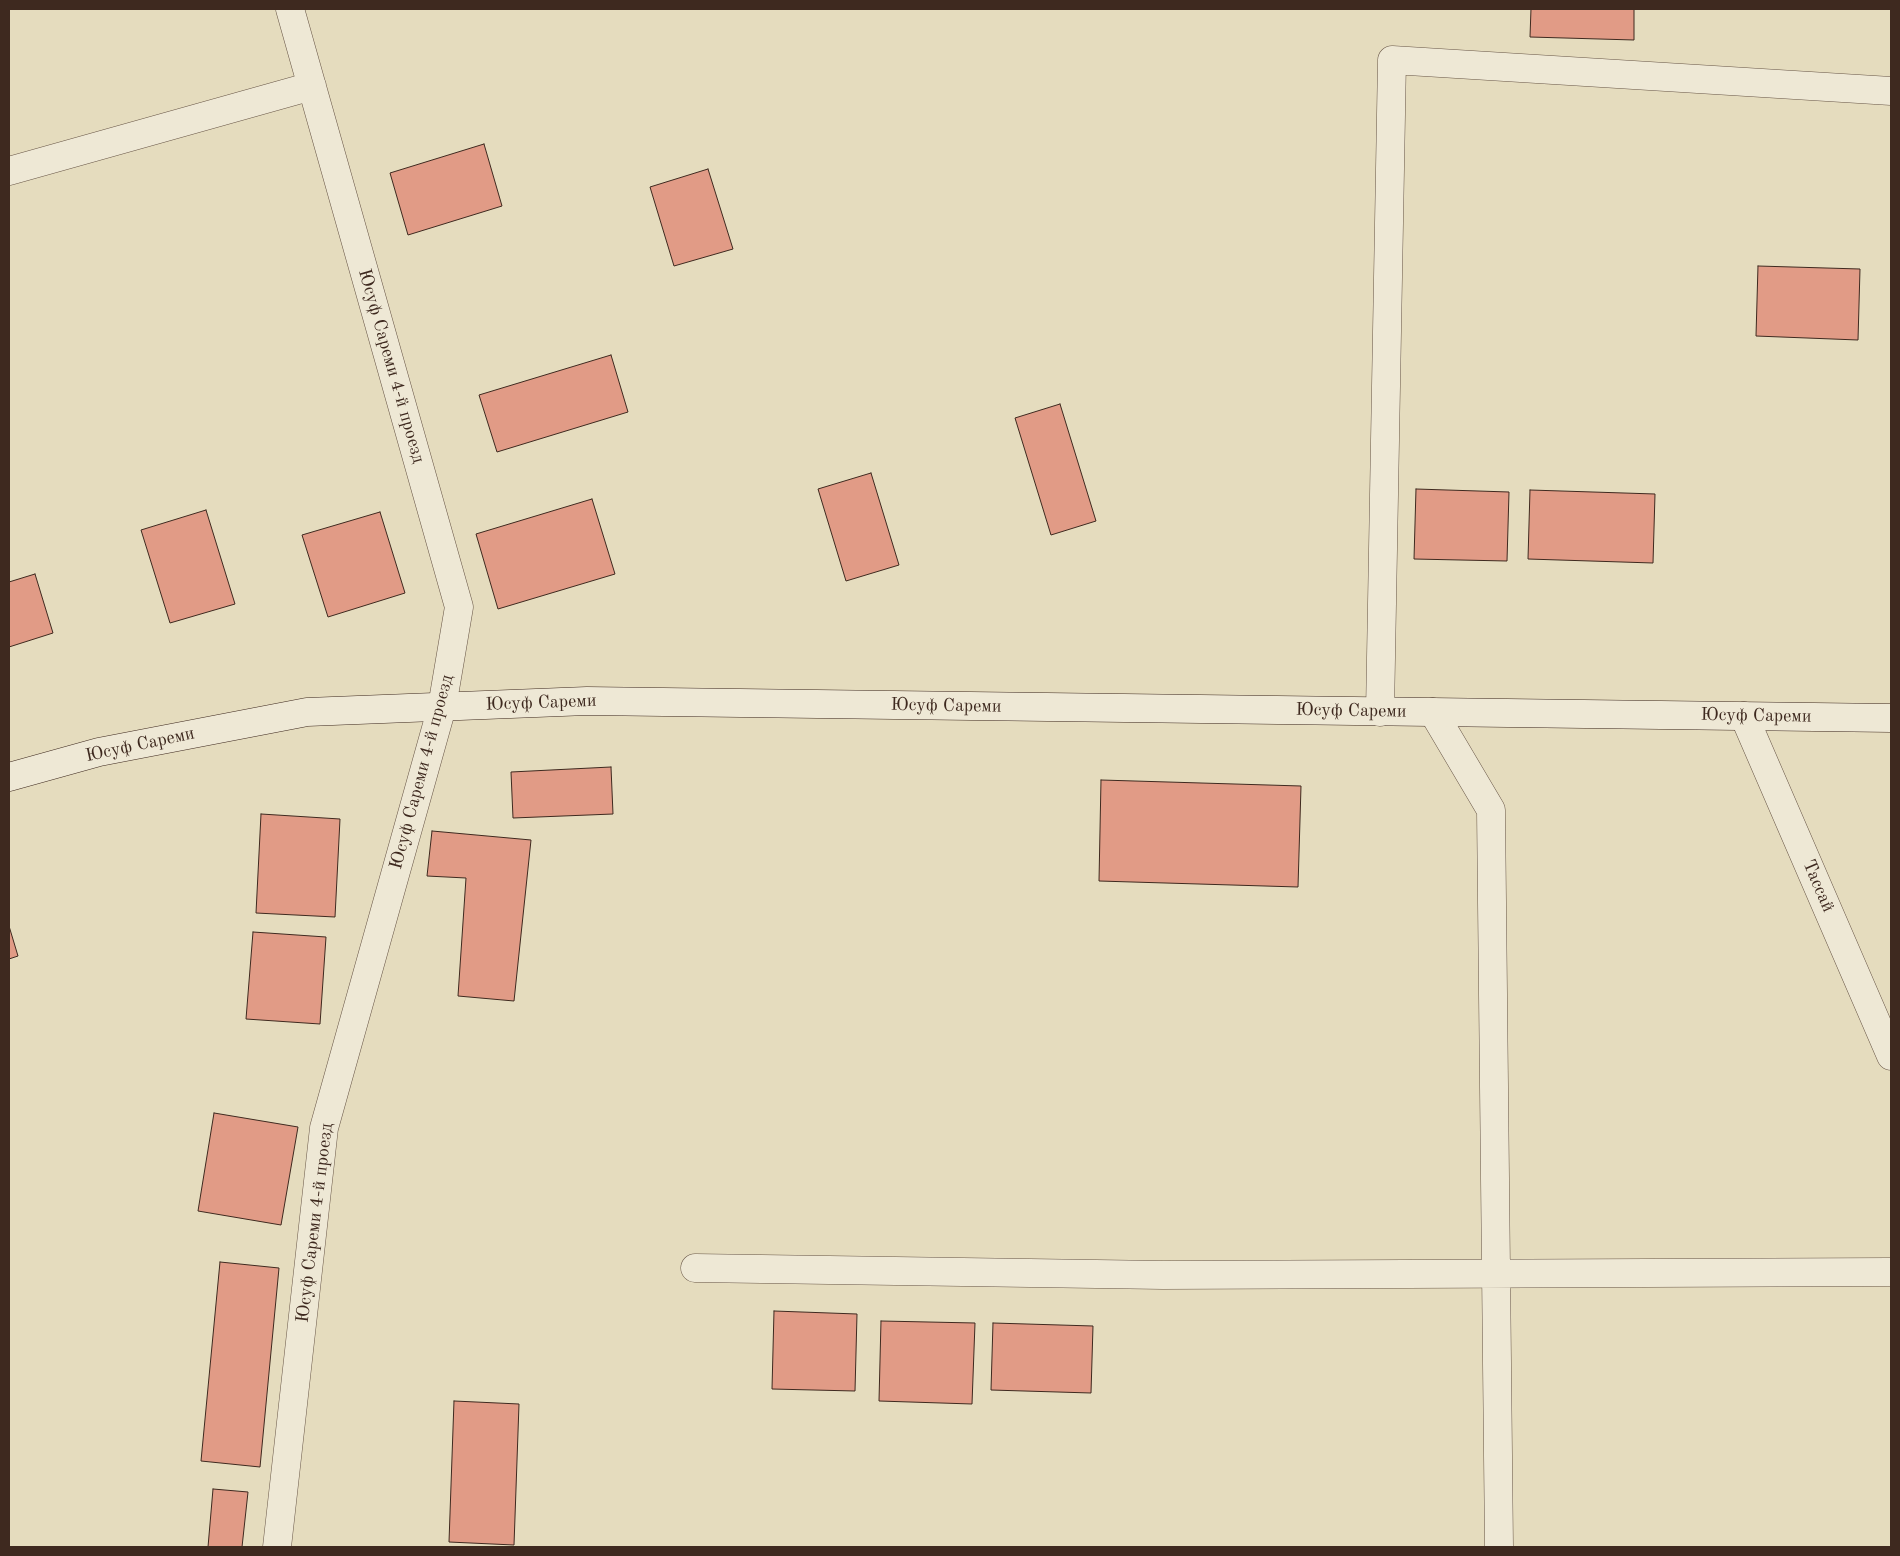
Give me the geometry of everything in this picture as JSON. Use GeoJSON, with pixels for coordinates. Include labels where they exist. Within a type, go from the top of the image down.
{"type":"FeatureCollection","features":[{"type":"Feature","properties":{"kind":"street","name":"Юсуф Сареми 4-й проезд"},"geometry":{"type":"LineString","coordinates":[[277,1547],[324,1128],[442,706],[459,607],[290,9]]}},
{"type":"Feature","properties":{"kind":"street"},"geometry":{"type":"LineString","coordinates":[[1380,712],[1392,60],[1891,91]]}},
{"type":"Feature","properties":{"kind":"street"},"geometry":{"type":"LineString","coordinates":[[9,171],[312,86]]}},
{"type":"Feature","properties":{"kind":"street","name":"Юсуф Сареми"},"geometry":{"type":"LineString","coordinates":[[9,777],[99,752],[307,712],[587,701],[1891,718]]}},
{"type":"Feature","properties":{"kind":"street"},"geometry":{"type":"LineString","coordinates":[[1433,712],[1491,810],[1499,1547]]}},
{"type":"Feature","properties":{"kind":"street","name":"Тассай"},"geometry":{"type":"LineString","coordinates":[[1744,716],[1891,1056]]}},
{"type":"Feature","properties":{"kind":"street"},"geometry":{"type":"LineString","coordinates":[[695,1268],[1163,1275],[1891,1272]]}},
{"type":"Feature","properties":{"kind":"building"},"geometry":{"type":"Polygon","coordinates":[[[1531,9],[1634,9],[1634,40],[1530,37],[1531,9]]]}},
{"type":"Feature","properties":{"kind":"building"},"geometry":{"type":"Polygon","coordinates":[[[484,144],[502,206],[408,235],[390,173],[484,144]]]}},
{"type":"Feature","properties":{"kind":"building"},"geometry":{"type":"Polygon","coordinates":[[[708,169],[733,249],[674,266],[650,187],[708,169]]]}},
{"type":"Feature","properties":{"kind":"building"},"geometry":{"type":"Polygon","coordinates":[[[1758,266],[1860,269],[1858,340],[1756,336],[1758,266]]]}},
{"type":"Feature","properties":{"kind":"building"},"geometry":{"type":"Polygon","coordinates":[[[611,355],[628,412],[497,452],[479,395],[611,355]]]}},
{"type":"Feature","properties":{"kind":"building"},"geometry":{"type":"Polygon","coordinates":[[[1060,404],[1096,521],[1051,535],[1015,418],[1060,404]]]}},
{"type":"Feature","properties":{"kind":"building"},"geometry":{"type":"Polygon","coordinates":[[[871,473],[899,565],[846,581],[818,489],[871,473]]]}},
{"type":"Feature","properties":{"kind":"building"},"geometry":{"type":"Polygon","coordinates":[[[1416,489],[1509,492],[1507,561],[1414,559],[1416,489]]]}},
{"type":"Feature","properties":{"kind":"building"},"geometry":{"type":"Polygon","coordinates":[[[1530,490],[1655,494],[1653,563],[1528,559],[1530,490]]]}},
{"type":"Feature","properties":{"kind":"building"},"geometry":{"type":"Polygon","coordinates":[[[592,499],[615,574],[498,609],[476,534],[592,499]]]}},
{"type":"Feature","properties":{"kind":"building"},"geometry":{"type":"Polygon","coordinates":[[[206,510],[235,604],[170,623],[141,530],[206,510]]]}},
{"type":"Feature","properties":{"kind":"building"},"geometry":{"type":"Polygon","coordinates":[[[380,512],[405,593],[328,617],[302,535],[380,512]]]}},
{"type":"Feature","properties":{"kind":"building"},"geometry":{"type":"Polygon","coordinates":[[[35,574],[53,633],[9,647],[9,582],[35,574]]]}},
{"type":"Feature","properties":{"kind":"building"},"geometry":{"type":"Polygon","coordinates":[[[611,767],[613,814],[513,818],[511,772],[611,767]]]}},
{"type":"Feature","properties":{"kind":"building"},"geometry":{"type":"Polygon","coordinates":[[[1101,780],[1301,786],[1298,887],[1099,881],[1101,780]]]}},
{"type":"Feature","properties":{"kind":"building"},"geometry":{"type":"Polygon","coordinates":[[[261,814],[340,819],[335,917],[256,913],[261,814]]]}},
{"type":"Feature","properties":{"kind":"building"},"geometry":{"type":"Polygon","coordinates":[[[432,831],[531,840],[514,1001],[458,996],[466,878],[427,876],[432,831]]]}},
{"type":"Feature","properties":{"kind":"building"},"geometry":{"type":"Polygon","coordinates":[[[9,926],[18,956],[9,959],[9,926]]]}},
{"type":"Feature","properties":{"kind":"building"},"geometry":{"type":"Polygon","coordinates":[[[253,932],[326,937],[320,1024],[246,1019],[253,932]]]}},
{"type":"Feature","properties":{"kind":"building"},"geometry":{"type":"Polygon","coordinates":[[[214,1113],[298,1127],[281,1225],[198,1211],[214,1113]]]}},
{"type":"Feature","properties":{"kind":"building"},"geometry":{"type":"Polygon","coordinates":[[[220,1262],[279,1268],[260,1467],[201,1461],[220,1262]]]}},
{"type":"Feature","properties":{"kind":"building"},"geometry":{"type":"Polygon","coordinates":[[[774,1311],[857,1314],[855,1391],[772,1389],[774,1311]]]}},
{"type":"Feature","properties":{"kind":"building"},"geometry":{"type":"Polygon","coordinates":[[[881,1321],[975,1323],[972,1404],[879,1401],[881,1321]]]}},
{"type":"Feature","properties":{"kind":"building"},"geometry":{"type":"Polygon","coordinates":[[[993,1323],[1093,1326],[1091,1393],[991,1390],[993,1323]]]}},
{"type":"Feature","properties":{"kind":"building"},"geometry":{"type":"Polygon","coordinates":[[[454,1401],[519,1404],[514,1545],[449,1542],[454,1401]]]}},
{"type":"Feature","properties":{"kind":"building"},"geometry":{"type":"Polygon","coordinates":[[[213,1489],[248,1492],[242,1547],[208,1547],[213,1489]]]}}]}
